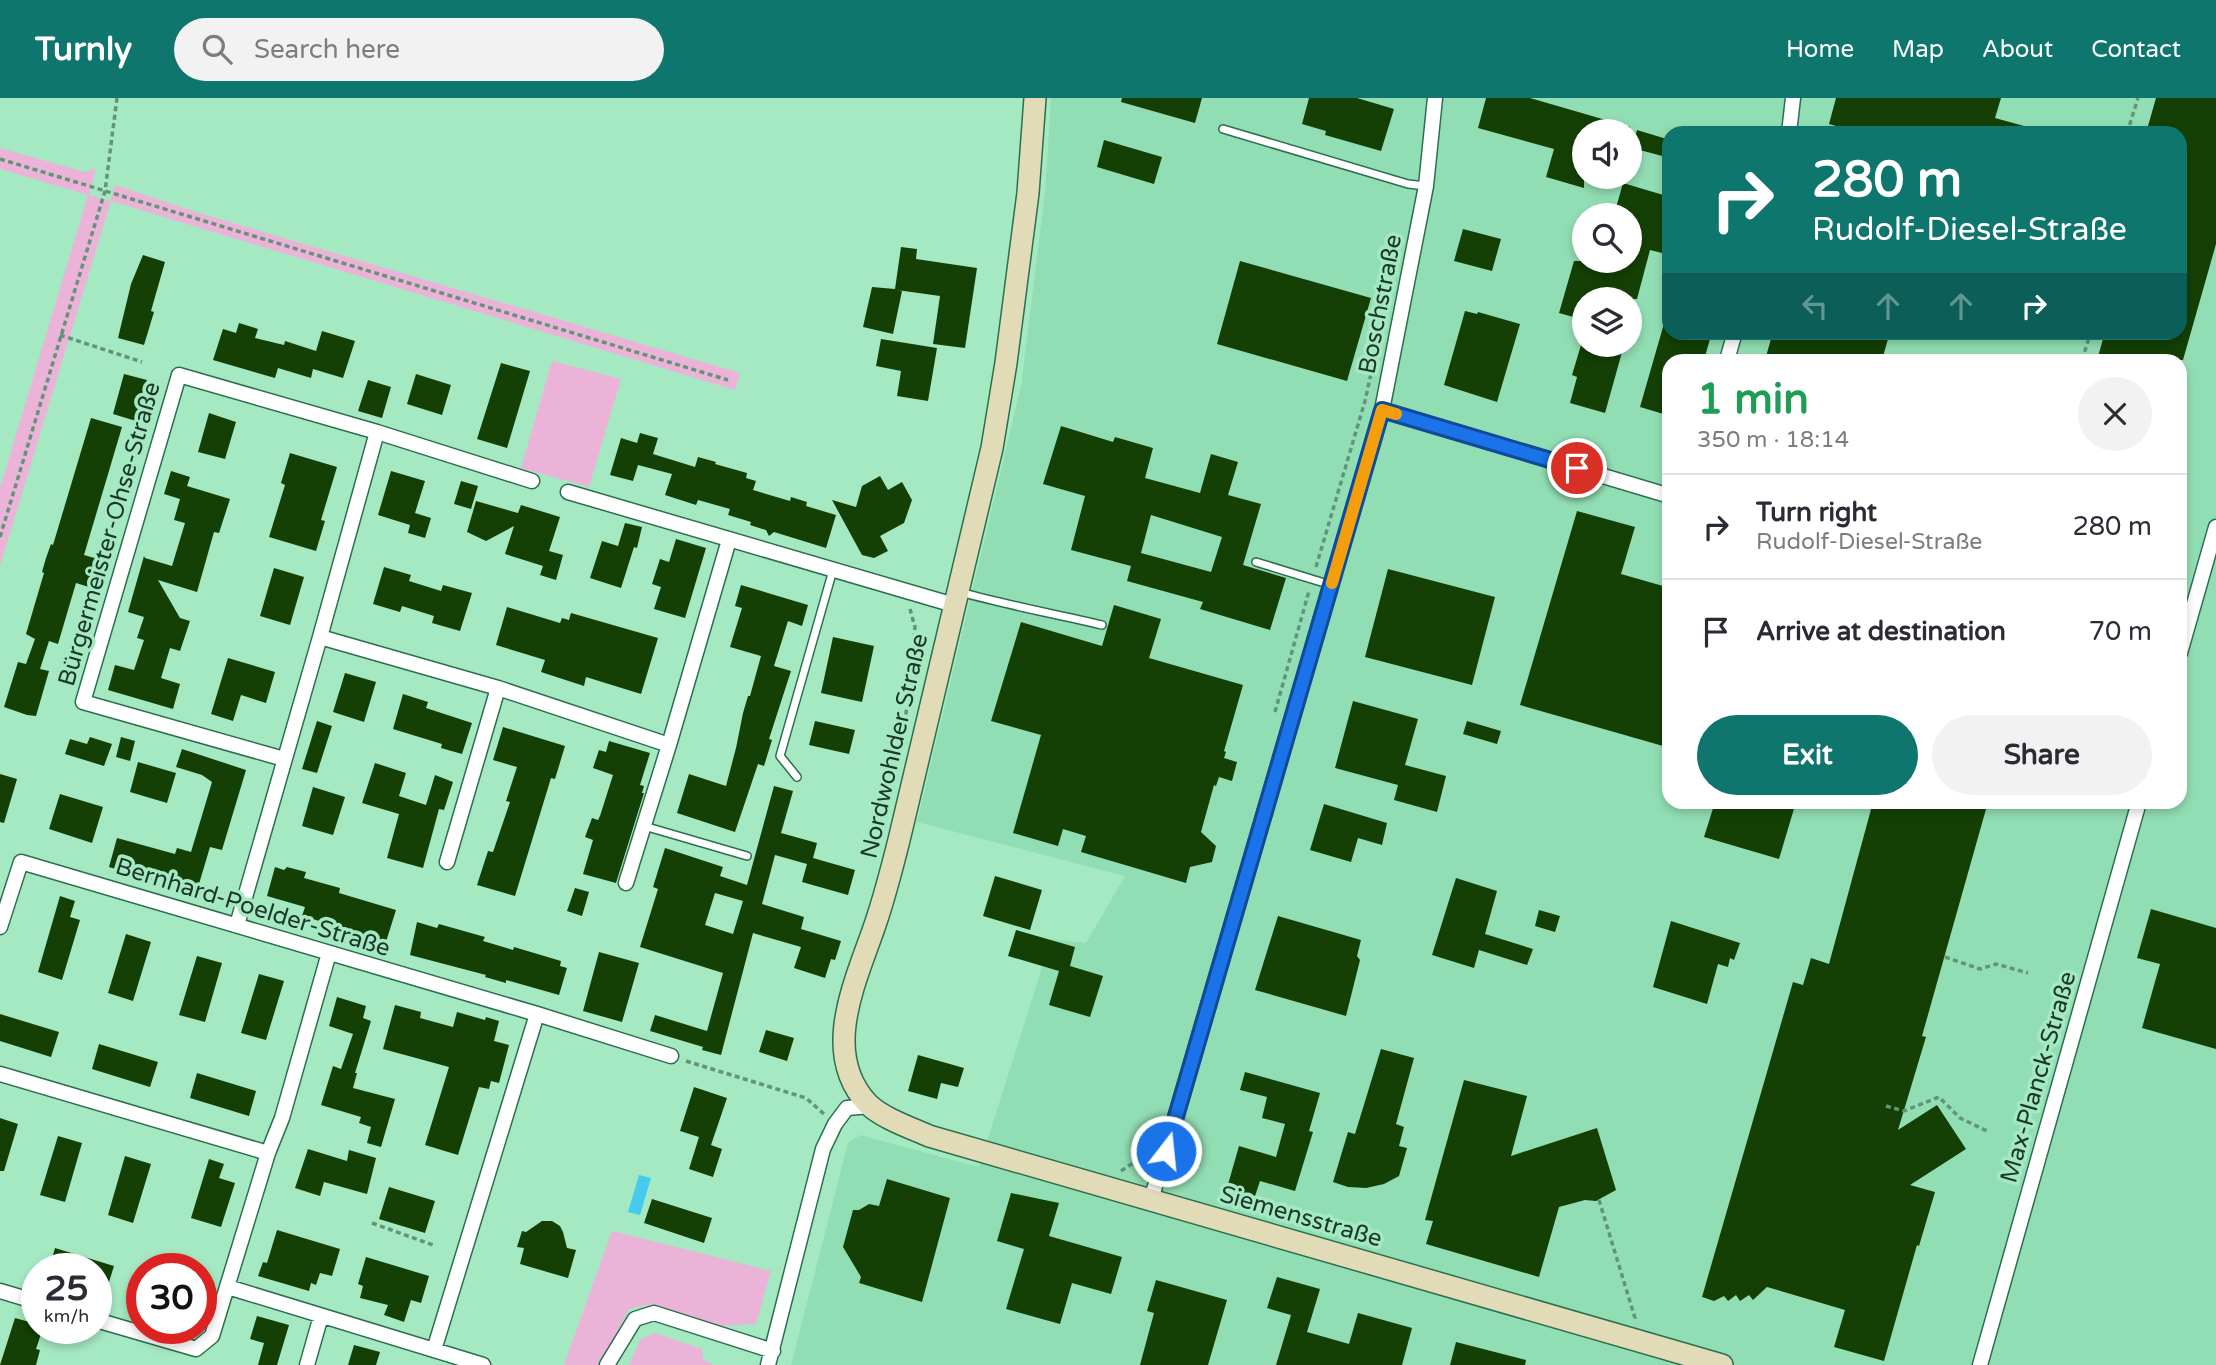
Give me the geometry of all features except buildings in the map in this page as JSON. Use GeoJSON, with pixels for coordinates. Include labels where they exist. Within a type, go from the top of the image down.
{"type":"FeatureCollection","features":[{"type":"Feature","properties":{"kind":"main road","name":"Nordwohlder Straße"},"geometry":{"type":"LineString","coordinates":[[871,1107],[850,1076],[844,1051],[845,1015],[883,900],[992,448],[1028,193],[1035,98]]}},
{"type":"Feature","properties":{"kind":"main road","name":"Siemensstraße"},"geometry":{"type":"LineString","coordinates":[[871,1107],[929,1136],[1722,1365]]}},
{"type":"Feature","properties":{"kind":"street","name":"Boschstraße"},"geometry":{"type":"LineString","coordinates":[[1151,1200],[1382,410],[1426,186],[1435,98]]}},
{"type":"Feature","properties":{"kind":"street"},"geometry":{"type":"LineString","coordinates":[[1789,126],[1793,98]]}},
{"type":"Feature","properties":{"kind":"street","name":"Bürgermeister-Ohse-Straße"},"geometry":{"type":"LineString","coordinates":[[284,759],[83,702],[179,375],[377,432],[532,481]]}},
{"type":"Feature","properties":{"kind":"street"},"geometry":{"type":"LineString","coordinates":[[1382,410],[1662,494]]}},
{"type":"Feature","properties":{"kind":"street"},"geometry":{"type":"LineString","coordinates":[[237,925],[377,432]]}},
{"type":"Feature","properties":{"kind":"street"},"geometry":{"type":"LineString","coordinates":[[568,492],[833,570],[956,598]]}},
{"type":"Feature","properties":{"kind":"street"},"geometry":{"type":"LineString","coordinates":[[2187,628],[2216,527]]}},
{"type":"Feature","properties":{"kind":"street"},"geometry":{"type":"LineString","coordinates":[[626,883],[729,540]]}},
{"type":"Feature","properties":{"kind":"street"},"geometry":{"type":"LineString","coordinates":[[320,637],[498,688],[669,745]]}},
{"type":"Feature","properties":{"kind":"street"},"geometry":{"type":"LineString","coordinates":[[447,862],[498,688]]}},
{"type":"Feature","properties":{"kind":"street","name":"Max-Planck-Straße"},"geometry":{"type":"LineString","coordinates":[[1980,1365],[2137,809]]}},
{"type":"Feature","properties":{"kind":"street","name":"Bernhard-Poelder-Straße"},"geometry":{"type":"LineString","coordinates":[[0,927],[21,862],[671,1056]]}},
{"type":"Feature","properties":{"kind":"street"},"geometry":{"type":"LineString","coordinates":[[112,1325],[196,1349],[212,1336],[268,1153],[282,1118],[328,953]]}},
{"type":"Feature","properties":{"kind":"street"},"geometry":{"type":"LineString","coordinates":[[434,1350],[537,1014]]}},
{"type":"Feature","properties":{"kind":"street"},"geometry":{"type":"LineString","coordinates":[[0,1074],[268,1153]]}},
{"type":"Feature","properties":{"kind":"street"},"geometry":{"type":"LineString","coordinates":[[607,1365],[635,1319],[654,1312],[770,1358],[823,1149],[835,1124],[847,1108],[871,1107]]}},
{"type":"Feature","properties":{"kind":"street"},"geometry":{"type":"LineString","coordinates":[[228,1287],[479,1364]]}},
{"type":"Feature","properties":{"kind":"street"},"geometry":{"type":"LineString","coordinates":[[0,1291],[21,1297]]}},
{"type":"Feature","properties":{"kind":"street"},"geometry":{"type":"LineString","coordinates":[[307,1365],[321,1316]]}},
{"type":"Feature","properties":{"kind":"lane"},"geometry":{"type":"LineString","coordinates":[[1223,129],[1408,184],[1426,186]]}},
{"type":"Feature","properties":{"kind":"lane"},"geometry":{"type":"LineString","coordinates":[[1256,562],[1331,585]]}},
{"type":"Feature","properties":{"kind":"lane"},"geometry":{"type":"LineString","coordinates":[[797,777],[780,756],[833,570]]}},
{"type":"Feature","properties":{"kind":"lane"},"geometry":{"type":"LineString","coordinates":[[956,598],[1022,606],[1102,625]]}},
{"type":"Feature","properties":{"kind":"lane"},"geometry":{"type":"LineString","coordinates":[[644,826],[747,856]]}},
{"type":"Feature","properties":{"kind":"path"},"geometry":{"type":"LineString","coordinates":[[0,537],[105,191],[117,98]]}},
{"type":"Feature","properties":{"kind":"path"},"geometry":{"type":"LineString","coordinates":[[2129,126],[2138,98]]}},
{"type":"Feature","properties":{"kind":"path"},"geometry":{"type":"LineString","coordinates":[[0,159],[728,380]]}},
{"type":"Feature","properties":{"kind":"path"},"geometry":{"type":"LineString","coordinates":[[60,335],[142,362]]}},
{"type":"Feature","properties":{"kind":"path"},"geometry":{"type":"LineString","coordinates":[[1274,714],[1365,401],[1373,363]]}},
{"type":"Feature","properties":{"kind":"path"},"geometry":{"type":"LineString","coordinates":[[1945,957],[1980,969],[1996,964],[2028,973]]}},
{"type":"Feature","properties":{"kind":"path"},"geometry":{"type":"LineString","coordinates":[[671,1056],[806,1098],[835,1124]]}},
{"type":"Feature","properties":{"kind":"path"},"geometry":{"type":"LineString","coordinates":[[1886,1106],[1904,1111],[1939,1097],[1960,1118],[1987,1131]]}},
{"type":"Feature","properties":{"kind":"path"},"geometry":{"type":"LineString","coordinates":[[1119,1172],[1139,1159],[1154,1128]]}},
{"type":"Feature","properties":{"kind":"path"},"geometry":{"type":"LineString","coordinates":[[1600,1200],[1635,1318],[1629,1338]]}},
{"type":"Feature","properties":{"kind":"path"},"geometry":{"type":"LineString","coordinates":[[372,1223],[433,1245]]}},
{"type":"Feature","properties":{"kind":"shaded area"},"geometry":{"type":"Polygon","coordinates":[[[1051,98],[2216,98],[2216,1365],[791,1365],[848,1143],[860,1135],[979,1167],[1051,939],[1086,943],[1125,876],[917,822],[1021,386],[1045,193],[1051,98]]]}},
{"type":"Feature","properties":{"kind":"shaded area"},"geometry":{"type":"Polygon","coordinates":[[[0,148],[85,172],[96,168],[89,195],[110,201],[115,185],[196,212],[740,373],[735,390],[111,201],[0,566],[0,488],[88,195],[0,169],[0,148]]]}},
{"type":"Feature","properties":{"kind":"shaded area"},"geometry":{"type":"Polygon","coordinates":[[[552,361],[621,379],[589,487],[521,468],[552,361]]]}},
{"type":"Feature","properties":{"kind":"shaded area"},"geometry":{"type":"Polygon","coordinates":[[[612,1231],[771,1271],[756,1324],[722,1326],[647,1305],[629,1309],[598,1365],[564,1365],[612,1231]]]}},
{"type":"Feature","properties":{"kind":"shaded area"},"geometry":{"type":"Polygon","coordinates":[[[654,1333],[702,1349],[703,1359],[713,1365],[629,1365],[640,1340],[654,1333]]]}},
{"type":"Feature","properties":{"kind":"water"},"geometry":{"type":"Polygon","coordinates":[[[639,1175],[651,1178],[640,1215],[628,1212],[639,1175]]]}},
{"type":"Feature","properties":{"kind":"slow traffic"},"geometry":{"type":"LineString","coordinates":[[1332,583],[1382,410],[1396,414]]}},
{"type":"Feature","properties":{"kind":"route"},"geometry":{"type":"LineString","coordinates":[[1166,1151],[1382,410],[1577,468]]}}]}
